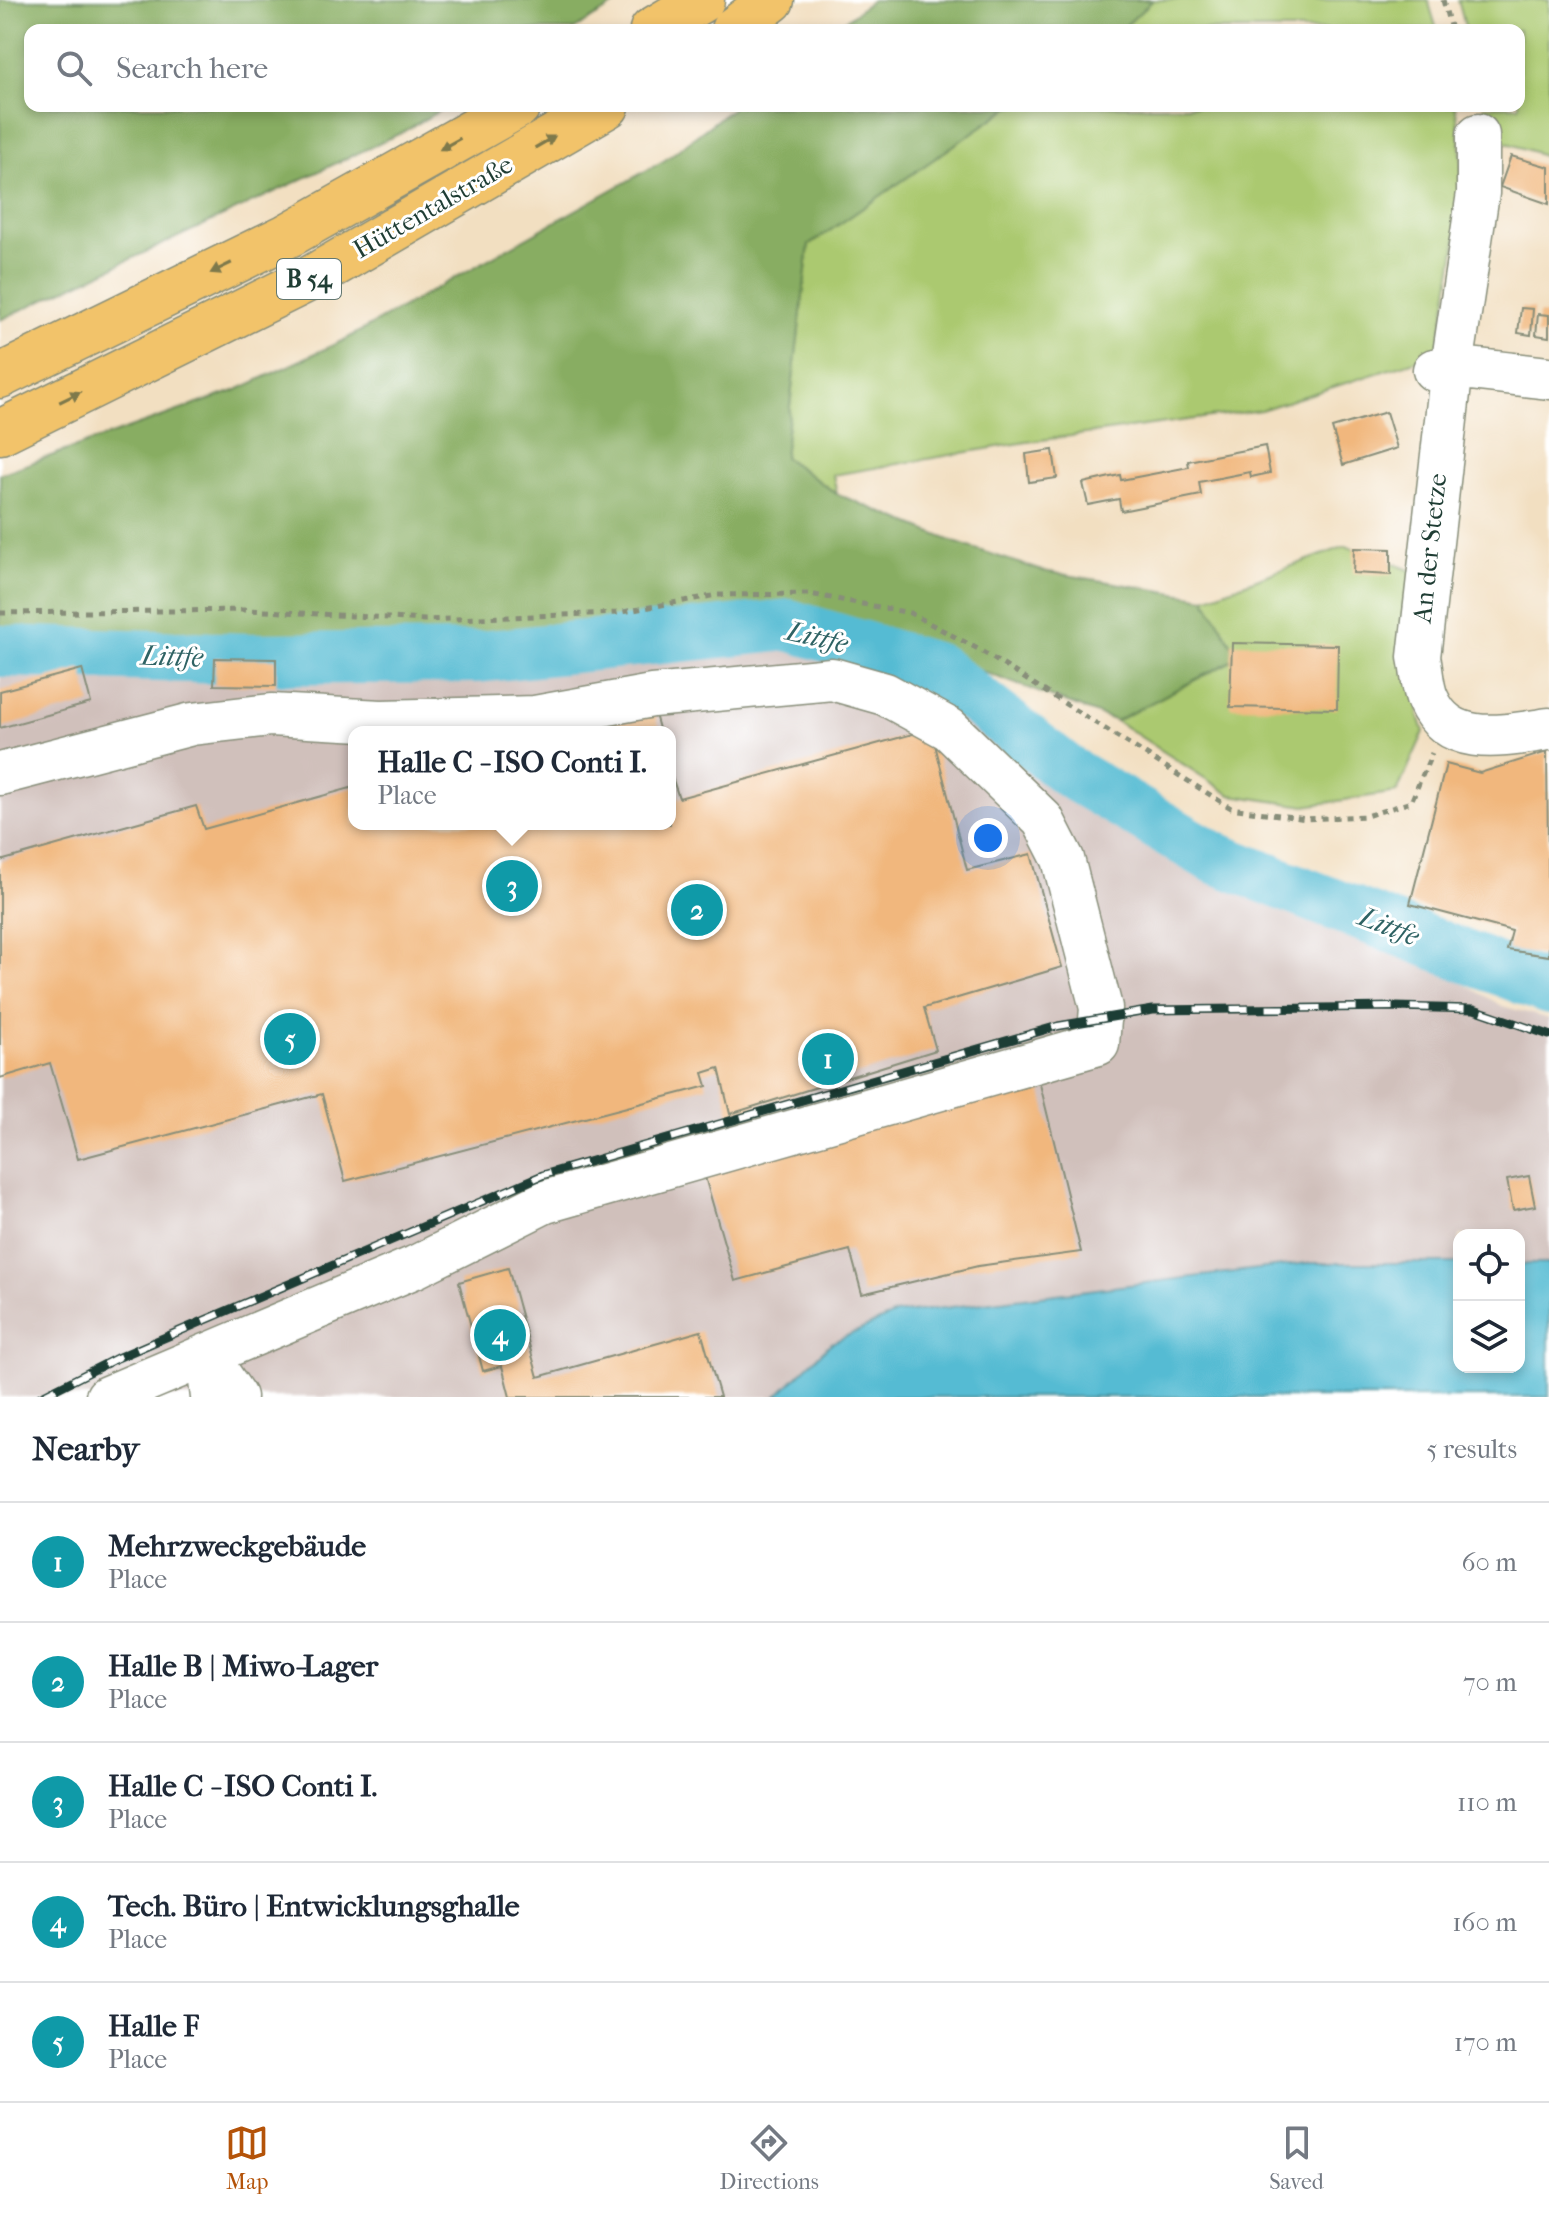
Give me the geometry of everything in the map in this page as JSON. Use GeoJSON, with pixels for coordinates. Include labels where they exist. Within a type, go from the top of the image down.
{"type":"FeatureCollection","features":[{"type":"Feature","properties":{"kind":"highway"},"geometry":{"type":"LineString","coordinates":[[662,24],[702,0]]}},
{"type":"Feature","properties":{"kind":"highway"},"geometry":{"type":"LineString","coordinates":[[741,24],[772,0]]}},
{"type":"Feature","properties":{"kind":"highway","name":"Hüttentalstraße"},"geometry":{"type":"LineString","coordinates":[[0,376],[287,236],[507,112]]}},
{"type":"Feature","properties":{"kind":"highway","name":"Hüttentalstraße"},"geometry":{"type":"LineString","coordinates":[[0,432],[311,278],[597,112]]}},
{"type":"Feature","properties":{"kind":"street","name":"An der Stetze"},"geometry":{"type":"LineString","coordinates":[[1478,135],[1478,193],[1443,369],[1419,657],[1428,700],[1445,723],[1478,738],[1549,729]]}},
{"type":"Feature","properties":{"kind":"street"},"geometry":{"type":"LineString","coordinates":[[1443,369],[1549,378]]}},
{"type":"Feature","properties":{"kind":"street"},"geometry":{"type":"LineString","coordinates":[[0,774],[192,724],[271,715],[381,721],[535,717],[652,696],[832,679],[885,694],[949,729],[1043,820],[1063,859],[1101,1008],[1098,1044],[545,1202],[415,1267],[107,1397]]}},
{"type":"Feature","properties":{"kind":"street"},"geometry":{"type":"LineString","coordinates":[[207,1356],[212,1397]]}},
{"type":"Feature","properties":{"kind":"street"},"geometry":{"type":"LineString","coordinates":[[207,1356],[235,1397]]}},
{"type":"Feature","properties":{"kind":"path"},"geometry":{"type":"LineString","coordinates":[[1443,0],[1449,24]]}},
{"type":"Feature","properties":{"kind":"shaded area"},"geometry":{"type":"Polygon","coordinates":[[[714,639],[919,660],[1502,1006],[1549,1019],[1549,1397],[0,1397],[0,658],[714,639]]]}},
{"type":"Feature","properties":{"kind":"green space"},"geometry":{"type":"Polygon","coordinates":[[[0,0],[623,0],[583,24],[24,24],[24,112],[437,112],[403,132],[0,320],[0,0]]]}},
{"type":"Feature","properties":{"kind":"green space"},"geometry":{"type":"Polygon","coordinates":[[[872,0],[1153,0],[1127,24],[841,24],[872,0]]]}},
{"type":"Feature","properties":{"kind":"green space"},"geometry":{"type":"Polygon","coordinates":[[[1153,0],[1428,0],[1435,24],[1127,24],[1153,0]]]}},
{"type":"Feature","properties":{"kind":"green space"},"geometry":{"type":"Polygon","coordinates":[[[1458,0],[1549,0],[1549,157],[1492,138],[1486,112],[1525,112],[1525,24],[1464,24],[1458,0]]]}},
{"type":"Feature","properties":{"kind":"green space"},"geometry":{"type":"Polygon","coordinates":[[[727,112],[1002,112],[809,245],[784,457],[837,494],[954,542],[1043,571],[1205,598],[1239,657],[1116,721],[892,638],[578,667],[187,641],[0,651],[0,474],[237,390],[346,339],[665,160],[727,112]]]}},
{"type":"Feature","properties":{"kind":"green space"},"geometry":{"type":"Polygon","coordinates":[[[1002,112],[1456,112],[1462,168],[1461,199],[1437,354],[1261,410],[1027,442],[833,475],[837,494],[784,457],[809,245],[1002,112]]]}},
{"type":"Feature","properties":{"kind":"green space"},"geometry":{"type":"Polygon","coordinates":[[[1346,546],[1415,572],[1419,715],[1424,732],[1397,792],[1305,806],[1231,795],[1116,721],[1239,657],[1205,598],[1346,546]]]}},
{"type":"Feature","properties":{"kind":"water"},"geometry":{"type":"Polygon","coordinates":[[[1307,1263],[1453,1263],[1453,1373],[1525,1373],[1525,1264],[1549,1264],[1549,1397],[776,1397],[831,1343],[895,1314],[1307,1263]]]}},
{"type":"Feature","properties":{"kind":"building"},"geometry":{"type":"Polygon","coordinates":[[[1511,156],[1549,167],[1549,204],[1500,187],[1511,156]]]}},
{"type":"Feature","properties":{"kind":"building"},"geometry":{"type":"Polygon","coordinates":[[[1521,308],[1533,309],[1531,335],[1518,333],[1521,308]]]}},
{"type":"Feature","properties":{"kind":"building"},"geometry":{"type":"Polygon","coordinates":[[[1538,314],[1549,315],[1549,337],[1536,335],[1538,314]]]}},
{"type":"Feature","properties":{"kind":"building"},"geometry":{"type":"Polygon","coordinates":[[[1386,412],[1397,448],[1343,465],[1332,428],[1386,412]]]}},
{"type":"Feature","properties":{"kind":"building"},"geometry":{"type":"Polygon","coordinates":[[[1265,446],[1270,473],[1251,477],[1250,472],[1199,482],[1201,495],[1121,511],[1119,499],[1088,505],[1083,483],[1120,475],[1121,480],[1189,467],[1188,461],[1265,446]]]}},
{"type":"Feature","properties":{"kind":"building"},"geometry":{"type":"Polygon","coordinates":[[[1053,450],[1057,478],[1029,482],[1026,454],[1053,450]]]}},
{"type":"Feature","properties":{"kind":"building"},"geometry":{"type":"Polygon","coordinates":[[[1354,548],[1391,549],[1391,575],[1353,573],[1354,548]]]}},
{"type":"Feature","properties":{"kind":"building"},"geometry":{"type":"Polygon","coordinates":[[[1232,643],[1338,645],[1337,709],[1230,707],[1232,643]]]}},
{"type":"Feature","properties":{"kind":"building"},"geometry":{"type":"Polygon","coordinates":[[[215,658],[276,659],[276,686],[214,685],[215,658]]]}},
{"type":"Feature","properties":{"kind":"building"},"geometry":{"type":"Polygon","coordinates":[[[82,669],[91,703],[0,728],[0,691],[82,669]]]}},
{"type":"Feature","properties":{"kind":"building"},"geometry":{"type":"Polygon","coordinates":[[[652,704],[658,726],[576,726],[652,704]]]}},
{"type":"Feature","properties":{"kind":"building"},"geometry":{"type":"Polygon","coordinates":[[[931,729],[967,870],[1031,854],[1062,967],[924,1008],[936,1050],[730,1114],[719,1068],[703,1073],[707,1086],[345,1181],[322,1094],[78,1159],[50,1063],[0,1078],[0,861],[196,806],[204,829],[348,789],[348,830],[676,830],[676,789],[679,798],[931,729]]]}},
{"type":"Feature","properties":{"kind":"building"},"geometry":{"type":"Polygon","coordinates":[[[1547,752],[1549,956],[1507,950],[1512,931],[1410,904],[1446,764],[1480,773],[1547,752]]]}},
{"type":"Feature","properties":{"kind":"building"},"geometry":{"type":"Polygon","coordinates":[[[1039,1080],[1081,1252],[978,1266],[862,1294],[850,1250],[735,1281],[703,1170],[1039,1080]]]}},
{"type":"Feature","properties":{"kind":"building"},"geometry":{"type":"Polygon","coordinates":[[[1529,1176],[1535,1206],[1513,1210],[1507,1180],[1529,1176]]]}},
{"type":"Feature","properties":{"kind":"building"},"geometry":{"type":"Polygon","coordinates":[[[508,1268],[538,1377],[701,1331],[720,1397],[510,1397],[502,1366],[483,1371],[459,1282],[508,1268]]]}},
{"type":"Feature","properties":{"kind":"waterway","name":"Littfe"},"geometry":{"type":"LineString","coordinates":[[0,651],[251,659],[478,657],[789,625],[937,669],[1069,772],[1213,857],[1549,989]]}},
{"type":"Feature","properties":{"kind":"railway"},"geometry":{"type":"LineString","coordinates":[[40,1397],[117,1358],[543,1175],[1058,1026],[1153,1010],[1396,1007],[1474,1009],[1549,1035]]}},
{"type":"Feature","properties":{"kind":"place","name":"Halle C - ISO Conti I."},"geometry":{"type":"Point","coordinates":[512,886]}},
{"type":"Feature","properties":{"kind":"place","name":"Halle B | Miwo-Lager"},"geometry":{"type":"Point","coordinates":[697,910]}},
{"type":"Feature","properties":{"kind":"place","name":"Halle F"},"geometry":{"type":"Point","coordinates":[290,1039]}},
{"type":"Feature","properties":{"kind":"place","name":"Mehrzweckgebäude"},"geometry":{"type":"Point","coordinates":[828,1059]}},
{"type":"Feature","properties":{"kind":"place","name":"Tech. Büro | Entwicklungsghalle"},"geometry":{"type":"Point","coordinates":[500,1335]}}]}
